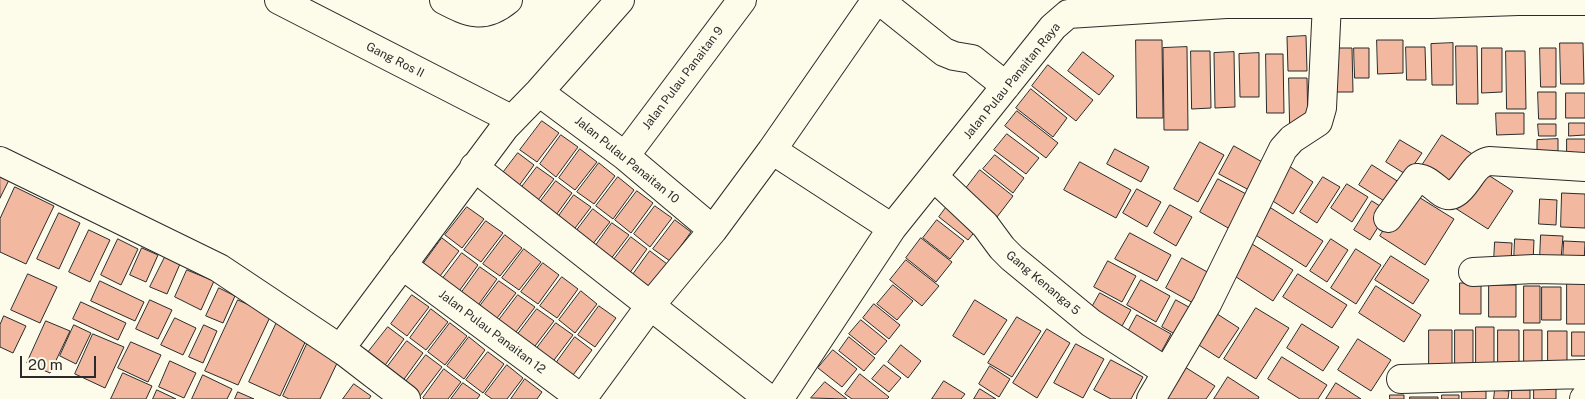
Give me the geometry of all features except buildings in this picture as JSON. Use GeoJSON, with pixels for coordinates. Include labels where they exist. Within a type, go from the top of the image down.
{"type":"FeatureCollection","features":[{"type":"Feature","properties":{"kind":"street","name":"Gang Ros II"},"geometry":{"type":"LineString","coordinates":[[279,0],[512,119]]}},
{"type":"Feature","properties":{"kind":"street"},"geometry":{"type":"LineString","coordinates":[[444,0],[468,12],[485,13],[500,7],[508,0]]}},
{"type":"Feature","properties":{"kind":"street"},"geometry":{"type":"LineString","coordinates":[[340,349],[474,167],[512,119],[539,92],[620,0]]}},
{"type":"Feature","properties":{"kind":"street","name":"Jalan Pulau Panaitan 9"},"geometry":{"type":"LineString","coordinates":[[625,156],[742,0]]}},
{"type":"Feature","properties":{"kind":"street"},"geometry":{"type":"LineString","coordinates":[[582,399],[650,306],[713,230],[772,150],[877,0],[944,52],[972,59],[1006,86]]}},
{"type":"Feature","properties":{"kind":"street","name":"Jalan Pulau Panaitan Raya"},"geometry":{"type":"LineString","coordinates":[[779,399],[892,228],[1053,27],[1066,7],[1218,2],[1585,1]]}},
{"type":"Feature","properties":{"kind":"street"},"geometry":{"type":"LineString","coordinates":[[1151,399],[1207,304],[1284,149],[1292,140],[1318,122],[1322,108],[1327,3]]}},
{"type":"Feature","properties":{"kind":"street","name":"Jalan Pulau Panaitan 10"},"geometry":{"type":"LineString","coordinates":[[539,92],[625,156],[713,230]]}},
{"type":"Feature","properties":{"kind":"street"},"geometry":{"type":"LineString","coordinates":[[772,150],[892,228]]}},
{"type":"Feature","properties":{"kind":"street"},"geometry":{"type":"LineString","coordinates":[[0,161],[219,268],[340,349],[406,399]]}},
{"type":"Feature","properties":{"kind":"street"},"geometry":{"type":"LineString","coordinates":[[1388,218],[1417,178],[1422,179],[1445,194],[1452,195],[1457,194],[1478,166],[1485,162],[1585,168]]}},
{"type":"Feature","properties":{"kind":"street"},"geometry":{"type":"LineString","coordinates":[[474,167],[769,399]]}},
{"type":"Feature","properties":{"kind":"street","name":"Gang Kenanga 5"},"geometry":{"type":"LineString","coordinates":[[934,177],[985,224],[1002,248],[1019,264],[1091,323],[1167,372]]}},
{"type":"Feature","properties":{"kind":"street","name":"Jalan Pulau Panaitan 12"},"geometry":{"type":"LineString","coordinates":[[402,265],[582,399]]}},
{"type":"Feature","properties":{"kind":"street"},"geometry":{"type":"LineString","coordinates":[[1473,272],[1534,269],[1585,270]]}},
{"type":"Feature","properties":{"kind":"street"},"geometry":{"type":"LineString","coordinates":[[1400,378],[1585,374]]}}]}
